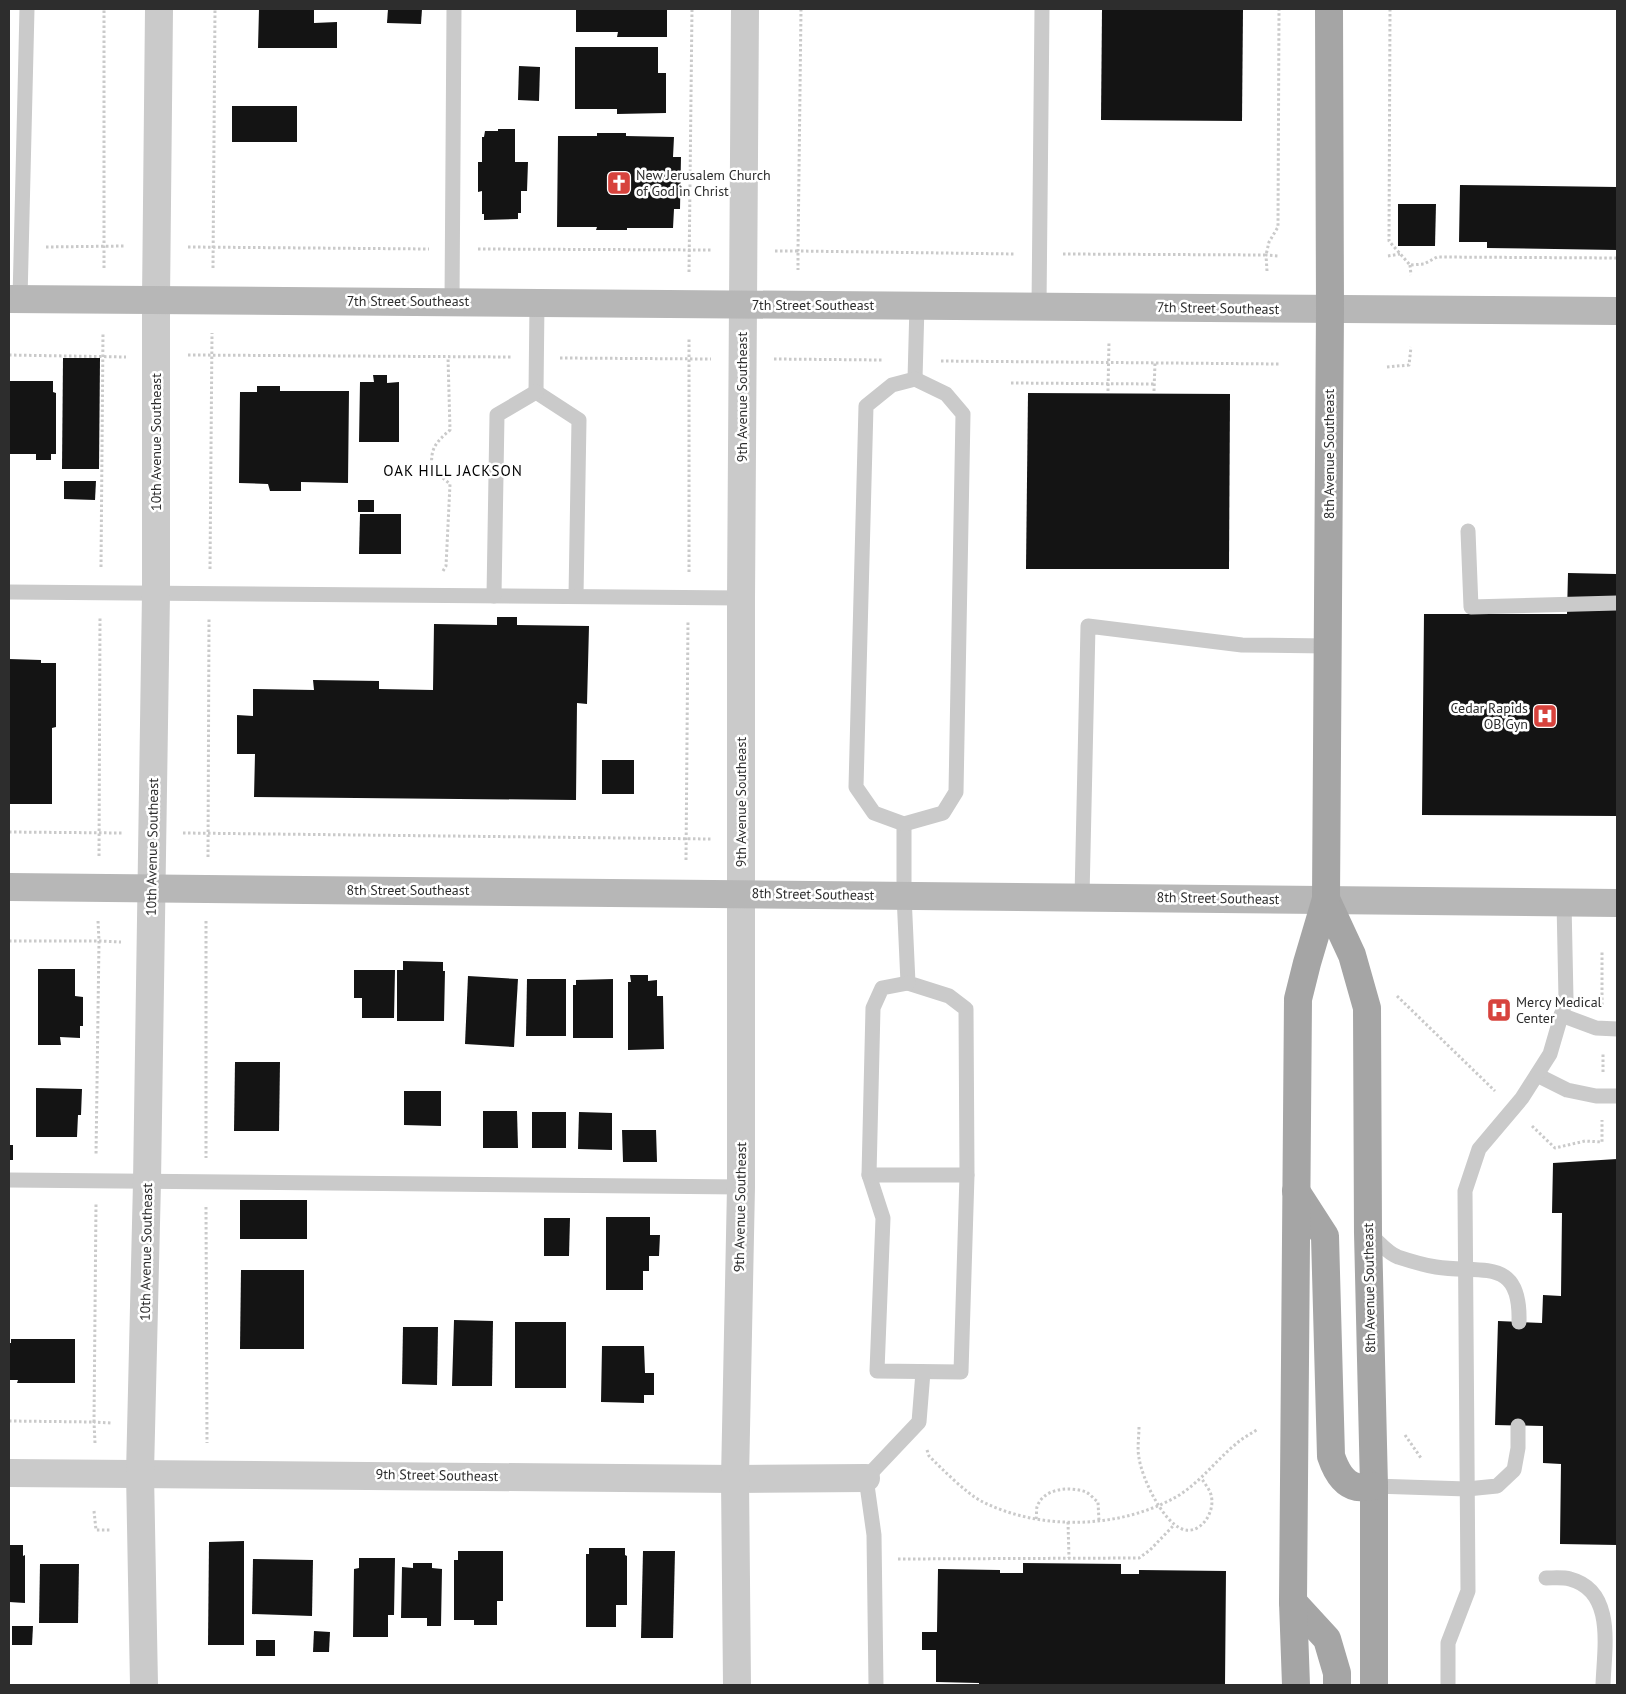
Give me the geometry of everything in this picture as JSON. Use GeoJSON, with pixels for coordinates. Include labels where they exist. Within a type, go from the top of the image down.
{"type":"FeatureCollection","features":[{"type":"Feature","properties":{"kind":"main road","name":"8th Avenue Southeast"},"geometry":{"type":"LineString","coordinates":[[1296,1685],[1293,1602],[1298,999],[1326,900],[1330,309],[1329,9]]}},
{"type":"Feature","properties":{"kind":"main road","name":"7th Street Southeast"},"geometry":{"type":"LineString","coordinates":[[15,299],[1617,311]]}},
{"type":"Feature","properties":{"kind":"main road","name":"8th Street Southeast"},"geometry":{"type":"LineString","coordinates":[[9,887],[1617,903]]}},
{"type":"Feature","properties":{"kind":"main road","name":"8th Avenue Southeast"},"geometry":{"type":"LineString","coordinates":[[1326,900],[1352,954],[1366,1008],[1368,1233],[1374,1486],[1374,1685]]}},
{"type":"Feature","properties":{"kind":"main road"},"geometry":{"type":"LineString","coordinates":[[1296,1191],[1325,1236],[1331,1456],[1336,1471],[1347,1482],[1356,1487],[1374,1486]]}},
{"type":"Feature","properties":{"kind":"main road"},"geometry":{"type":"LineString","coordinates":[[1293,1602],[1327,1639],[1337,1674],[1337,1685]]}},
{"type":"Feature","properties":{"kind":"street","name":"10th Avenue Southeast"},"geometry":{"type":"LineString","coordinates":[[144,1685],[140,1473],[148,1182],[156,593],[156,300],[159,9]]}},
{"type":"Feature","properties":{"kind":"street","name":"9th Avenue Southeast"},"geometry":{"type":"LineString","coordinates":[[738,1685],[735,1479],[740,1187],[740,598],[745,9]]}},
{"type":"Feature","properties":{"kind":"street","name":"9th Street Southeast"},"geometry":{"type":"LineString","coordinates":[[9,1473],[735,1479],[866,1478]]}},
{"type":"Feature","properties":{"kind":"lane"},"geometry":{"type":"LineString","coordinates":[[15,299],[22,247],[15,226],[27,9]]}},
{"type":"Feature","properties":{"kind":"lane"},"geometry":{"type":"LineString","coordinates":[[452,302],[454,9]]}},
{"type":"Feature","properties":{"kind":"lane"},"geometry":{"type":"LineString","coordinates":[[1039,306],[1042,9]]}},
{"type":"Feature","properties":{"kind":"lane"},"geometry":{"type":"LineString","coordinates":[[536,392],[537,302]]}},
{"type":"Feature","properties":{"kind":"lane"},"geometry":{"type":"LineString","coordinates":[[915,380],[917,305]]}},
{"type":"Feature","properties":{"kind":"lane"},"geometry":{"type":"LineString","coordinates":[[915,380],[946,394],[963,414],[956,792],[943,813],[904,824],[874,814],[856,787],[866,406],[892,385],[915,380]]}},
{"type":"Feature","properties":{"kind":"lane"},"geometry":{"type":"LineString","coordinates":[[494,596],[497,415],[536,392]]}},
{"type":"Feature","properties":{"kind":"lane"},"geometry":{"type":"LineString","coordinates":[[536,392],[579,420],[576,596]]}},
{"type":"Feature","properties":{"kind":"lane"},"geometry":{"type":"LineString","coordinates":[[1468,531],[1471,606],[1617,602]]}},
{"type":"Feature","properties":{"kind":"lane"},"geometry":{"type":"LineString","coordinates":[[9,592],[740,598]]}},
{"type":"Feature","properties":{"kind":"lane"},"geometry":{"type":"LineString","coordinates":[[1082,897],[1088,626],[1242,645],[1328,646]]}},
{"type":"Feature","properties":{"kind":"lane"},"geometry":{"type":"LineString","coordinates":[[904,824],[904,895],[908,983]]}},
{"type":"Feature","properties":{"kind":"lane"},"geometry":{"type":"LineString","coordinates":[[1448,1685],[1448,1643],[1468,1591],[1466,1191],[1479,1149],[1522,1098],[1550,1054],[1566,999],[1564,902]]}},
{"type":"Feature","properties":{"kind":"lane"},"geometry":{"type":"LineString","coordinates":[[908,983],[949,996],[966,1009],[967,1175],[961,1372],[877,1371],[883,1218],[869,1175],[873,1008],[882,988],[908,983]]}},
{"type":"Feature","properties":{"kind":"lane"},"geometry":{"type":"LineString","coordinates":[[1562,1015],[1596,1028],[1617,1029]]}},
{"type":"Feature","properties":{"kind":"lane"},"geometry":{"type":"LineString","coordinates":[[1537,1075],[1567,1090],[1596,1096],[1617,1096]]}},
{"type":"Feature","properties":{"kind":"lane"},"geometry":{"type":"LineString","coordinates":[[869,1175],[967,1175]]}},
{"type":"Feature","properties":{"kind":"lane"},"geometry":{"type":"LineString","coordinates":[[9,1180],[740,1187]]}},
{"type":"Feature","properties":{"kind":"lane"},"geometry":{"type":"LineString","coordinates":[[1368,1233],[1396,1257],[1436,1267],[1466,1268],[1495,1272],[1507,1277],[1516,1290],[1520,1311],[1519,1322]]}},
{"type":"Feature","properties":{"kind":"lane"},"geometry":{"type":"LineString","coordinates":[[876,1685],[874,1535],[866,1478],[919,1422],[923,1372]]}},
{"type":"Feature","properties":{"kind":"lane"},"geometry":{"type":"LineString","coordinates":[[1374,1486],[1467,1489],[1497,1486],[1514,1470],[1518,1448],[1518,1426]]}},
{"type":"Feature","properties":{"kind":"lane"},"geometry":{"type":"LineString","coordinates":[[1546,1578],[1570,1579],[1587,1587],[1600,1604],[1605,1622],[1603,1685]]}},
{"type":"Feature","properties":{"kind":"path"},"geometry":{"type":"LineString","coordinates":[[104,9],[104,269]]}},
{"type":"Feature","properties":{"kind":"path"},"geometry":{"type":"LineString","coordinates":[[214,268],[215,9]]}},
{"type":"Feature","properties":{"kind":"path"},"geometry":{"type":"LineString","coordinates":[[690,272],[692,9]]}},
{"type":"Feature","properties":{"kind":"path"},"geometry":{"type":"LineString","coordinates":[[1390,9],[1389,241],[1410,265],[1411,275]]}},
{"type":"Feature","properties":{"kind":"path"},"geometry":{"type":"LineString","coordinates":[[22,247],[128,246]]}},
{"type":"Feature","properties":{"kind":"path"},"geometry":{"type":"LineString","coordinates":[[772,250],[798,252],[798,270]]}},
{"type":"Feature","properties":{"kind":"path"},"geometry":{"type":"LineString","coordinates":[[1388,256],[1400,253]]}},
{"type":"Feature","properties":{"kind":"path"},"geometry":{"type":"LineString","coordinates":[[1267,271],[1266,255],[1278,256]]}},
{"type":"Feature","properties":{"kind":"path"},"geometry":{"type":"LineString","coordinates":[[1410,265],[1424,264],[1436,257],[1617,258]]}},
{"type":"Feature","properties":{"kind":"path"},"geometry":{"type":"LineString","coordinates":[[1108,391],[1109,341]]}},
{"type":"Feature","properties":{"kind":"path"},"geometry":{"type":"LineString","coordinates":[[1387,367],[1409,364],[1411,347]]}},
{"type":"Feature","properties":{"kind":"path"},"geometry":{"type":"LineString","coordinates":[[9,355],[131,357]]}},
{"type":"Feature","properties":{"kind":"path"},"geometry":{"type":"LineString","coordinates":[[182,355],[720,359]]}},
{"type":"Feature","properties":{"kind":"path"},"geometry":{"type":"LineString","coordinates":[[438,595],[438,577],[446,566],[450,484],[432,469],[430,454],[438,441],[450,430],[448,357]]}},
{"type":"Feature","properties":{"kind":"path"},"geometry":{"type":"LineString","coordinates":[[768,359],[1280,364]]}},
{"type":"Feature","properties":{"kind":"path"},"geometry":{"type":"LineString","coordinates":[[1154,391],[1155,363]]}},
{"type":"Feature","properties":{"kind":"path"},"geometry":{"type":"LineString","coordinates":[[1011,383],[1154,384]]}},
{"type":"Feature","properties":{"kind":"path"},"geometry":{"type":"LineString","coordinates":[[9,832],[127,833]]}},
{"type":"Feature","properties":{"kind":"path"},"geometry":{"type":"LineString","coordinates":[[180,833],[713,839]]}},
{"type":"Feature","properties":{"kind":"path"},"geometry":{"type":"LineString","coordinates":[[98,921],[99,941],[123,942]]}},
{"type":"Feature","properties":{"kind":"path"},"geometry":{"type":"LineString","coordinates":[[95,1443],[94,1422],[120,1424]]}},
{"type":"Feature","properties":{"kind":"path"},"geometry":{"type":"LineString","coordinates":[[919,1422],[929,1456],[980,1500],[1012,1513],[1036,1519],[1068,1522],[1120,1518],[1146,1511],[1176,1497],[1202,1479],[1236,1444],[1258,1429]]}},
{"type":"Feature","properties":{"kind":"path"},"geometry":{"type":"LineString","coordinates":[[1139,1427],[1139,1458],[1158,1505],[1164,1515],[1174,1525],[1184,1530],[1199,1527],[1208,1519],[1212,1507],[1211,1494],[1202,1479]]}},
{"type":"Feature","properties":{"kind":"path"},"geometry":{"type":"LineString","coordinates":[[1036,1519],[1037,1506],[1044,1496],[1057,1490],[1072,1489],[1088,1492],[1098,1502],[1099,1521]]}},
{"type":"Feature","properties":{"kind":"path"},"geometry":{"type":"LineString","coordinates":[[94,1511],[96,1530],[117,1530]]}},
{"type":"Feature","properties":{"kind":"path"},"geometry":{"type":"LineString","coordinates":[[1068,1522],[1069,1558]]}},
{"type":"Feature","properties":{"kind":"path"},"geometry":{"type":"LineString","coordinates":[[874,1559],[1139,1558],[1150,1550],[1174,1525]]}},
{"type":"Feature","properties":{"kind":"building"},"geometry":{"type":"Polygon","coordinates":[[[259,9],[314,9],[314,23],[337,22],[337,48],[258,48],[259,9]]]}},
{"type":"Feature","properties":{"kind":"building"},"geometry":{"type":"Polygon","coordinates":[[[388,9],[422,9],[421,24],[387,23],[388,9]]]}},
{"type":"Feature","properties":{"kind":"building"},"geometry":{"type":"Polygon","coordinates":[[[576,9],[667,9],[667,37],[617,37],[618,32],[576,32],[576,9]]]}},
{"type":"Feature","properties":{"kind":"building"},"geometry":{"type":"Polygon","coordinates":[[[1102,9],[1243,9],[1242,121],[1101,120],[1102,9]]]}},
{"type":"Feature","properties":{"kind":"building"},"geometry":{"type":"Polygon","coordinates":[[[575,47],[658,47],[658,73],[666,73],[666,113],[617,114],[617,109],[575,109],[575,47]]]}},
{"type":"Feature","properties":{"kind":"building"},"geometry":{"type":"Polygon","coordinates":[[[519,66],[540,67],[539,101],[518,100],[519,66]]]}},
{"type":"Feature","properties":{"kind":"building"},"geometry":{"type":"Polygon","coordinates":[[[232,106],[297,106],[297,142],[232,142],[232,106]]]}},
{"type":"Feature","properties":{"kind":"building"},"geometry":{"type":"Polygon","coordinates":[[[498,129],[515,129],[515,162],[528,162],[527,191],[521,191],[521,213],[518,213],[518,219],[484,220],[484,214],[482,214],[482,191],[478,192],[478,162],[482,162],[482,137],[484,137],[485,131],[498,131],[498,129]]]}},
{"type":"Feature","properties":{"kind":"building","name":"New Jerusalem Church of God in Christ"},"geometry":{"type":"Polygon","coordinates":[[[597,133],[626,133],[626,136],[674,137],[673,157],[681,157],[680,209],[674,209],[673,228],[596,230],[597,227],[557,227],[558,136],[597,136],[597,133]]]}},
{"type":"Feature","properties":{"kind":"building"},"geometry":{"type":"Polygon","coordinates":[[[1460,185],[1617,187],[1617,250],[1487,248],[1487,242],[1459,242],[1460,185]]]}},
{"type":"Feature","properties":{"kind":"building"},"geometry":{"type":"Polygon","coordinates":[[[1398,204],[1436,204],[1435,246],[1398,246],[1398,204]]]}},
{"type":"Feature","properties":{"kind":"building"},"geometry":{"type":"Polygon","coordinates":[[[63,358],[100,358],[99,469],[62,469],[63,358]]]}},
{"type":"Feature","properties":{"kind":"building"},"geometry":{"type":"Polygon","coordinates":[[[373,375],[387,375],[387,383],[399,382],[399,442],[359,442],[360,382],[374,382],[373,375]]]}},
{"type":"Feature","properties":{"kind":"building"},"geometry":{"type":"Polygon","coordinates":[[[9,381],[53,381],[53,392],[56,393],[56,454],[51,454],[51,460],[36,460],[36,454],[9,454],[9,381]]]}},
{"type":"Feature","properties":{"kind":"building"},"geometry":{"type":"Polygon","coordinates":[[[257,386],[280,386],[280,391],[349,391],[348,483],[301,482],[301,491],[270,491],[268,484],[239,483],[240,392],[257,392],[257,386]]]}},
{"type":"Feature","properties":{"kind":"building"},"geometry":{"type":"Polygon","coordinates":[[[1028,393],[1230,394],[1229,569],[1026,569],[1028,393]]]}},
{"type":"Feature","properties":{"kind":"building"},"geometry":{"type":"Polygon","coordinates":[[[64,481],[96,481],[95,500],[64,499],[64,481]]]}},
{"type":"Feature","properties":{"kind":"building"},"geometry":{"type":"Polygon","coordinates":[[[358,500],[374,500],[374,512],[358,512],[358,500]]]}},
{"type":"Feature","properties":{"kind":"building"},"geometry":{"type":"Polygon","coordinates":[[[360,514],[401,514],[401,554],[359,554],[360,514]]]}},
{"type":"Feature","properties":{"kind":"building"},"geometry":{"type":"Polygon","coordinates":[[[1568,573],[1616,574],[1617,816],[1422,815],[1424,614],[1567,614],[1568,573]]]}},
{"type":"Feature","properties":{"kind":"building"},"geometry":{"type":"Polygon","coordinates":[[[497,617],[517,617],[517,625],[589,626],[587,704],[577,703],[576,800],[254,797],[255,754],[237,754],[237,715],[253,716],[253,689],[314,690],[313,680],[379,681],[379,689],[433,690],[434,624],[497,625],[497,617]]]}},
{"type":"Feature","properties":{"kind":"building"},"geometry":{"type":"Polygon","coordinates":[[[9,659],[41,660],[41,663],[56,663],[56,727],[52,728],[52,804],[9,804],[9,659]]]}},
{"type":"Feature","properties":{"kind":"building"},"geometry":{"type":"Polygon","coordinates":[[[602,760],[634,760],[634,794],[602,794],[602,760]]]}},
{"type":"Feature","properties":{"kind":"building"},"geometry":{"type":"Polygon","coordinates":[[[403,961],[443,962],[443,971],[445,971],[444,1021],[397,1021],[397,970],[403,970],[403,961]]]}},
{"type":"Feature","properties":{"kind":"building"},"geometry":{"type":"Polygon","coordinates":[[[38,969],[75,969],[75,996],[83,997],[83,1026],[80,1026],[80,1038],[60,1037],[61,1045],[38,1045],[38,969]]]}},
{"type":"Feature","properties":{"kind":"building"},"geometry":{"type":"Polygon","coordinates":[[[354,970],[395,970],[394,1018],[362,1018],[362,998],[354,998],[354,970]]]}},
{"type":"Feature","properties":{"kind":"building"},"geometry":{"type":"Polygon","coordinates":[[[630,975],[648,975],[648,981],[657,980],[657,996],[663,996],[664,1049],[628,1050],[628,982],[631,982],[630,975]]]}},
{"type":"Feature","properties":{"kind":"building"},"geometry":{"type":"Polygon","coordinates":[[[468,976],[518,979],[514,1047],[465,1044],[468,976]]]}},
{"type":"Feature","properties":{"kind":"building"},"geometry":{"type":"Polygon","coordinates":[[[527,979],[566,979],[566,1036],[526,1036],[527,979]]]}},
{"type":"Feature","properties":{"kind":"building"},"geometry":{"type":"Polygon","coordinates":[[[613,979],[613,1038],[573,1038],[573,985],[576,985],[576,980],[613,979]]]}},
{"type":"Feature","properties":{"kind":"building"},"geometry":{"type":"Polygon","coordinates":[[[235,1062],[280,1062],[279,1131],[234,1131],[235,1062]]]}},
{"type":"Feature","properties":{"kind":"building"},"geometry":{"type":"Polygon","coordinates":[[[36,1088],[82,1089],[81,1115],[78,1115],[77,1137],[36,1137],[36,1088]]]}},
{"type":"Feature","properties":{"kind":"building"},"geometry":{"type":"Polygon","coordinates":[[[404,1091],[441,1091],[441,1126],[404,1125],[404,1091]]]}},
{"type":"Feature","properties":{"kind":"building"},"geometry":{"type":"Polygon","coordinates":[[[483,1111],[517,1111],[518,1148],[483,1148],[483,1111]]]}},
{"type":"Feature","properties":{"kind":"building"},"geometry":{"type":"Polygon","coordinates":[[[532,1112],[566,1112],[566,1148],[532,1148],[532,1112]]]}},
{"type":"Feature","properties":{"kind":"building"},"geometry":{"type":"Polygon","coordinates":[[[579,1112],[612,1113],[612,1150],[578,1149],[579,1112]]]}},
{"type":"Feature","properties":{"kind":"building"},"geometry":{"type":"Polygon","coordinates":[[[622,1130],[656,1130],[657,1162],[623,1162],[622,1130]]]}},
{"type":"Feature","properties":{"kind":"building"},"geometry":{"type":"Polygon","coordinates":[[[9,1145],[13,1145],[13,1160],[9,1160],[9,1145]]]}},
{"type":"Feature","properties":{"kind":"building"},"geometry":{"type":"Polygon","coordinates":[[[1617,1159],[1617,1545],[1560,1544],[1561,1464],[1543,1463],[1543,1426],[1495,1425],[1498,1321],[1542,1323],[1543,1295],[1561,1296],[1562,1213],[1552,1213],[1553,1163],[1617,1159]]]}},
{"type":"Feature","properties":{"kind":"building"},"geometry":{"type":"Polygon","coordinates":[[[240,1200],[307,1200],[307,1239],[240,1239],[240,1200]]]}},
{"type":"Feature","properties":{"kind":"building"},"geometry":{"type":"Polygon","coordinates":[[[606,1217],[650,1217],[650,1235],[660,1235],[659,1256],[649,1256],[649,1271],[643,1271],[643,1290],[606,1290],[606,1217]]]}},
{"type":"Feature","properties":{"kind":"building"},"geometry":{"type":"Polygon","coordinates":[[[544,1218],[570,1218],[569,1256],[544,1256],[544,1218]]]}},
{"type":"Feature","properties":{"kind":"building"},"geometry":{"type":"Polygon","coordinates":[[[241,1270],[304,1270],[304,1349],[240,1349],[241,1270]]]}},
{"type":"Feature","properties":{"kind":"building"},"geometry":{"type":"Polygon","coordinates":[[[454,1320],[493,1321],[492,1386],[452,1386],[454,1320]]]}},
{"type":"Feature","properties":{"kind":"building"},"geometry":{"type":"Polygon","coordinates":[[[515,1322],[566,1322],[566,1388],[515,1388],[515,1322]]]}},
{"type":"Feature","properties":{"kind":"building"},"geometry":{"type":"Polygon","coordinates":[[[403,1327],[438,1327],[437,1385],[402,1384],[403,1327]]]}},
{"type":"Feature","properties":{"kind":"building"},"geometry":{"type":"Polygon","coordinates":[[[11,1339],[75,1339],[75,1383],[17,1383],[18,1380],[9,1380],[9,1343],[11,1343],[11,1339]]]}},
{"type":"Feature","properties":{"kind":"building"},"geometry":{"type":"Polygon","coordinates":[[[602,1346],[644,1346],[645,1373],[654,1373],[654,1395],[644,1395],[644,1403],[601,1402],[602,1346]]]}},
{"type":"Feature","properties":{"kind":"building"},"geometry":{"type":"Polygon","coordinates":[[[244,1541],[244,1645],[208,1645],[209,1542],[244,1541]]]}},
{"type":"Feature","properties":{"kind":"building"},"geometry":{"type":"Polygon","coordinates":[[[9,1545],[23,1545],[23,1556],[25,1555],[25,1603],[9,1602],[9,1545]]]}},
{"type":"Feature","properties":{"kind":"building"},"geometry":{"type":"Polygon","coordinates":[[[589,1548],[625,1548],[625,1555],[627,1556],[627,1605],[616,1605],[616,1627],[586,1627],[586,1554],[589,1554],[589,1548]]]}},
{"type":"Feature","properties":{"kind":"building"},"geometry":{"type":"Polygon","coordinates":[[[458,1551],[503,1551],[503,1601],[497,1601],[497,1625],[474,1625],[474,1620],[454,1620],[454,1560],[458,1560],[458,1551]]]}},
{"type":"Feature","properties":{"kind":"building"},"geometry":{"type":"Polygon","coordinates":[[[643,1551],[675,1551],[673,1638],[641,1638],[643,1551]]]}},
{"type":"Feature","properties":{"kind":"building"},"geometry":{"type":"Polygon","coordinates":[[[359,1558],[395,1558],[394,1615],[388,1615],[388,1637],[353,1637],[354,1569],[359,1568],[359,1558]]]}},
{"type":"Feature","properties":{"kind":"building"},"geometry":{"type":"Polygon","coordinates":[[[253,1559],[313,1560],[312,1616],[252,1614],[253,1559]]]}},
{"type":"Feature","properties":{"kind":"building"},"geometry":{"type":"Polygon","coordinates":[[[413,1563],[432,1563],[432,1568],[442,1569],[441,1626],[427,1626],[427,1618],[401,1618],[402,1567],[413,1568],[413,1563]]]}},
{"type":"Feature","properties":{"kind":"building"},"geometry":{"type":"Polygon","coordinates":[[[1023,1563],[1121,1564],[1121,1574],[1139,1574],[1139,1570],[1226,1571],[1225,1685],[979,1685],[979,1683],[936,1682],[936,1650],[922,1650],[922,1632],[937,1632],[938,1569],[1000,1570],[1000,1573],[1023,1573],[1023,1563]]]}},
{"type":"Feature","properties":{"kind":"building"},"geometry":{"type":"Polygon","coordinates":[[[40,1564],[79,1564],[78,1623],[39,1623],[40,1564]]]}},
{"type":"Feature","properties":{"kind":"building"},"geometry":{"type":"Polygon","coordinates":[[[12,1626],[33,1626],[32,1645],[12,1645],[12,1626]]]}},
{"type":"Feature","properties":{"kind":"building"},"geometry":{"type":"Polygon","coordinates":[[[314,1631],[330,1632],[329,1652],[313,1652],[314,1631]]]}},
{"type":"Feature","properties":{"kind":"building"},"geometry":{"type":"Polygon","coordinates":[[[256,1640],[275,1640],[275,1656],[256,1656],[256,1640]]]}},
{"type":"Feature","properties":{"kind":"place","name":"New Jerusalem Church of God in Christ"},"geometry":{"type":"Point","coordinates":[619,183]}},
{"type":"Feature","properties":{"kind":"place","name":"Cedar Rapids OB Gyn"},"geometry":{"type":"Point","coordinates":[1545,716]}},
{"type":"Feature","properties":{"kind":"place","name":"Mercy Medical Center"},"geometry":{"type":"Point","coordinates":[1499,1010]}},
{"type":"Feature","properties":{"kind":"district","name":"OAK HILL JACKSON"},"geometry":{"type":"Point","coordinates":[453,471]}}]}
